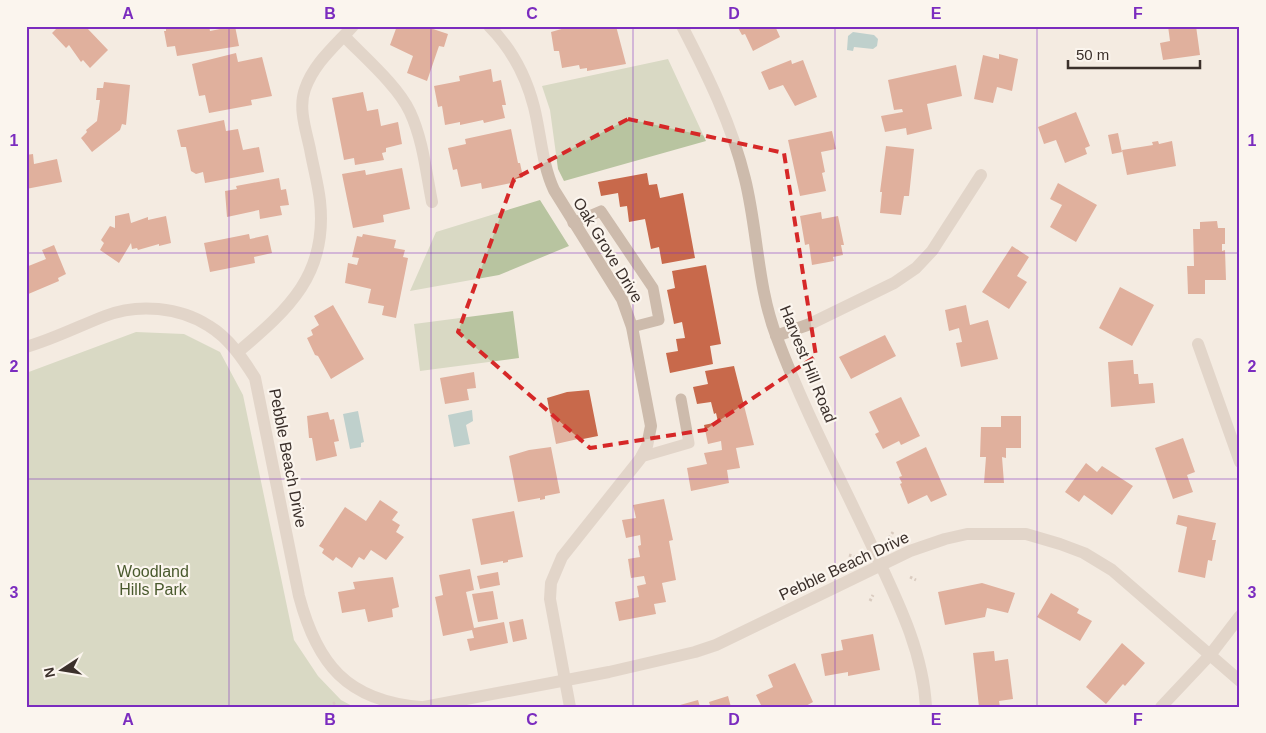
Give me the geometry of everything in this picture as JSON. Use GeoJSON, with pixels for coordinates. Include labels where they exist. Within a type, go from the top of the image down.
{"type":"FeatureCollection","features":[{"type":"Feature","properties":{"kind":"street"},"geometry":{"type":"LineString","coordinates":[[238,352],[298,294],[309,277],[320,241],[321,222],[320,200],[302,107],[304,90],[312,72],[353,26]]}},
{"type":"Feature","properties":{"kind":"street","name":"Oak Grove Drive"},"geometry":{"type":"LineString","coordinates":[[489,26],[518,63],[526,80],[534,107],[547,175],[573,223],[622,299],[632,327],[651,426],[647,446],[641,456],[578,536],[555,570],[551,582],[550,599],[570,707]]}},
{"type":"Feature","properties":{"kind":"street","name":"Harvest Hill Road"},"geometry":{"type":"LineString","coordinates":[[682,26],[716,91],[734,140],[746,181],[765,299],[776,336],[798,389],[881,566],[914,644],[924,681],[926,707]]}},
{"type":"Feature","properties":{"kind":"street"},"geometry":{"type":"LineString","coordinates":[[344,36],[382,74],[409,111],[421,143],[432,202]]}},
{"type":"Feature","properties":{"kind":"street"},"geometry":{"type":"LineString","coordinates":[[776,336],[810,324],[878,292],[916,268],[932,251],[980,175]]}},
{"type":"Feature","properties":{"kind":"street","name":"Pebble Beach Drive"},"geometry":{"type":"LineString","coordinates":[[26,347],[43,342],[107,315],[128,310],[160,309],[178,313],[210,326],[238,352],[255,378],[261,401],[299,596],[308,628],[316,647],[329,665],[360,691],[382,700],[423,707],[566,681],[696,652],[716,645],[910,552],[945,539],[967,534],[1026,534],[1076,550],[1112,570],[1240,681]]}},
{"type":"Feature","properties":{"kind":"street"},"geometry":{"type":"LineString","coordinates":[[1198,344],[1240,462]]}},
{"type":"Feature","properties":{"kind":"street"},"geometry":{"type":"LineString","coordinates":[[1160,707],[1210,655],[1240,616]]}},
{"type":"Feature","properties":{"kind":"lane"},"geometry":{"type":"LineString","coordinates":[[573,223],[601,211],[653,288],[659,320],[632,327]]}},
{"type":"Feature","properties":{"kind":"lane"},"geometry":{"type":"LineString","coordinates":[[641,456],[689,443],[681,399]]}},
{"type":"Feature","properties":{"kind":"path"},"geometry":{"type":"LineString","coordinates":[[889,538],[893,532]]}},
{"type":"Feature","properties":{"kind":"path"},"geometry":{"type":"LineString","coordinates":[[849,555],[854,557]]}},
{"type":"Feature","properties":{"kind":"path"},"geometry":{"type":"LineString","coordinates":[[910,577],[916,580]]}},
{"type":"Feature","properties":{"kind":"path"},"geometry":{"type":"LineString","coordinates":[[870,601],[873,595]]}},
{"type":"Feature","properties":{"kind":"path"},"geometry":{"type":"LineString","coordinates":[[26,701],[30,707]]}},
{"type":"Feature","properties":{"kind":"path"},"geometry":{"type":"LineString","coordinates":[[329,707],[337,701]]}},
{"type":"Feature","properties":{"kind":"highlighted area"},"geometry":{"type":"Polygon","coordinates":[[[628,119],[784,153],[816,356],[705,430],[590,448],[458,332],[514,179],[628,119]]]}},
{"type":"Feature","properties":{"kind":"green space"},"geometry":{"type":"Polygon","coordinates":[[[668,59],[706,141],[564,181],[558,169],[550,110],[542,86],[668,59]]]}},
{"type":"Feature","properties":{"kind":"green space"},"geometry":{"type":"Polygon","coordinates":[[[540,200],[569,246],[499,275],[410,291],[436,232],[540,200]]]}},
{"type":"Feature","properties":{"kind":"green space"},"geometry":{"type":"Polygon","coordinates":[[[513,311],[519,358],[420,371],[414,324],[513,311]]]}},
{"type":"Feature","properties":{"kind":"green space","name":"Woodland Hills Park"},"geometry":{"type":"Polygon","coordinates":[[[136,332],[184,334],[220,352],[243,395],[294,640],[318,676],[341,700],[354,707],[26,707],[26,373],[136,332]]]}},
{"type":"Feature","properties":{"kind":"water"},"geometry":{"type":"Polygon","coordinates":[[[853,32],[874,35],[878,39],[877,46],[873,49],[854,47],[853,51],[847,50],[848,36],[853,32]]]}},
{"type":"Feature","properties":{"kind":"water"},"geometry":{"type":"Polygon","coordinates":[[[472,410],[473,421],[466,425],[470,444],[454,447],[448,415],[472,410]]]}},
{"type":"Feature","properties":{"kind":"water"},"geometry":{"type":"Polygon","coordinates":[[[358,411],[364,442],[361,443],[361,447],[350,449],[343,414],[358,411]]]}},
{"type":"Feature","properties":{"kind":"building"},"geometry":{"type":"Polygon","coordinates":[[[59,26],[89,26],[87,28],[108,50],[90,68],[83,60],[81,62],[69,45],[66,48],[52,33],[59,26]]]}},
{"type":"Feature","properties":{"kind":"building"},"geometry":{"type":"Polygon","coordinates":[[[166,26],[209,26],[210,31],[235,26],[239,46],[177,56],[175,46],[167,47],[164,31],[166,31],[166,26]]]}},
{"type":"Feature","properties":{"kind":"building"},"geometry":{"type":"Polygon","coordinates":[[[397,26],[434,26],[433,29],[448,34],[444,47],[439,46],[427,81],[407,73],[413,56],[390,45],[397,26]]]}},
{"type":"Feature","properties":{"kind":"building"},"geometry":{"type":"Polygon","coordinates":[[[572,26],[616,26],[626,64],[587,71],[587,68],[580,69],[579,65],[562,68],[559,51],[554,51],[551,32],[572,26]]]}},
{"type":"Feature","properties":{"kind":"building"},"geometry":{"type":"Polygon","coordinates":[[[737,26],[775,26],[780,37],[753,51],[745,34],[742,35],[737,26]]]}},
{"type":"Feature","properties":{"kind":"building"},"geometry":{"type":"Polygon","coordinates":[[[1168,26],[1196,26],[1200,55],[1163,60],[1160,43],[1170,41],[1168,26]]]}},
{"type":"Feature","properties":{"kind":"building"},"geometry":{"type":"Polygon","coordinates":[[[236,53],[238,62],[262,57],[272,96],[251,100],[252,105],[209,113],[205,95],[199,96],[192,64],[236,53]]]}},
{"type":"Feature","properties":{"kind":"building"},"geometry":{"type":"Polygon","coordinates":[[[999,54],[1018,59],[1012,91],[997,87],[993,103],[974,99],[983,55],[999,59],[999,54]]]}},
{"type":"Feature","properties":{"kind":"building"},"geometry":{"type":"Polygon","coordinates":[[[791,60],[792,64],[803,60],[817,97],[795,106],[783,85],[769,90],[761,72],[791,60]]]}},
{"type":"Feature","properties":{"kind":"building"},"geometry":{"type":"Polygon","coordinates":[[[956,65],[962,96],[927,104],[932,129],[907,135],[906,128],[885,132],[881,116],[903,112],[902,109],[894,110],[888,80],[956,65]]]}},
{"type":"Feature","properties":{"kind":"building"},"geometry":{"type":"Polygon","coordinates":[[[491,69],[493,82],[501,80],[506,105],[502,105],[505,118],[484,123],[483,120],[460,125],[460,122],[445,125],[442,106],[438,107],[434,86],[460,81],[459,76],[491,69]]]}},
{"type":"Feature","properties":{"kind":"building"},"geometry":{"type":"Polygon","coordinates":[[[104,82],[130,85],[126,125],[122,124],[120,130],[92,152],[81,138],[87,132],[86,130],[97,121],[100,100],[96,100],[97,88],[103,88],[104,82]]]}},
{"type":"Feature","properties":{"kind":"building"},"geometry":{"type":"Polygon","coordinates":[[[363,92],[367,111],[378,109],[381,126],[398,122],[402,144],[386,148],[386,152],[382,153],[384,160],[355,165],[354,158],[344,160],[332,98],[363,92]]]}},
{"type":"Feature","properties":{"kind":"building"},"geometry":{"type":"Polygon","coordinates":[[[1076,112],[1090,146],[1085,148],[1087,154],[1065,163],[1056,140],[1044,144],[1038,127],[1076,112]]]}},
{"type":"Feature","properties":{"kind":"building"},"geometry":{"type":"Polygon","coordinates":[[[224,120],[226,131],[238,129],[243,150],[259,147],[264,172],[205,183],[203,172],[196,174],[191,171],[186,147],[181,147],[177,130],[224,120]]]}},
{"type":"Feature","properties":{"kind":"building"},"geometry":{"type":"Polygon","coordinates":[[[511,129],[523,177],[515,179],[516,182],[482,189],[481,183],[461,187],[457,169],[453,170],[448,148],[466,144],[465,139],[511,129]]]}},
{"type":"Feature","properties":{"kind":"building"},"geometry":{"type":"Polygon","coordinates":[[[832,131],[836,149],[821,152],[825,172],[822,173],[826,191],[800,196],[788,140],[832,131]]]}},
{"type":"Feature","properties":{"kind":"building"},"geometry":{"type":"Polygon","coordinates":[[[1118,133],[1122,152],[1112,154],[1108,135],[1118,133]]]}},
{"type":"Feature","properties":{"kind":"building"},"geometry":{"type":"Polygon","coordinates":[[[1158,141],[1159,144],[1172,141],[1176,166],[1127,175],[1122,150],[1153,145],[1152,142],[1158,141]]]}},
{"type":"Feature","properties":{"kind":"building"},"geometry":{"type":"Polygon","coordinates":[[[886,146],[914,149],[909,196],[904,196],[901,215],[880,213],[882,192],[880,192],[886,146]]]}},
{"type":"Feature","properties":{"kind":"building"},"geometry":{"type":"Polygon","coordinates":[[[33,154],[34,164],[57,159],[62,182],[26,189],[26,155],[33,154]]]}},
{"type":"Feature","properties":{"kind":"building"},"geometry":{"type":"Polygon","coordinates":[[[402,168],[410,209],[383,215],[384,222],[353,228],[342,174],[365,170],[366,175],[402,168]]]}},
{"type":"Feature","properties":{"kind":"building"},"geometry":{"type":"Polygon","coordinates":[[[647,173],[649,185],[657,184],[660,198],[683,193],[695,258],[662,264],[659,247],[651,249],[645,219],[629,222],[627,206],[620,207],[618,193],[601,196],[598,182],[647,173]]]}},
{"type":"Feature","properties":{"kind":"building"},"geometry":{"type":"Polygon","coordinates":[[[279,178],[281,190],[286,189],[289,205],[280,206],[282,215],[260,219],[259,210],[227,217],[225,191],[237,189],[236,186],[279,178]]]}},
{"type":"Feature","properties":{"kind":"building"},"geometry":{"type":"Polygon","coordinates":[[[1058,183],[1097,205],[1076,242],[1050,227],[1062,205],[1050,199],[1058,183]]]}},
{"type":"Feature","properties":{"kind":"building"},"geometry":{"type":"Polygon","coordinates":[[[821,212],[822,219],[838,216],[844,245],[841,245],[843,255],[833,257],[834,261],[812,265],[809,244],[805,245],[800,216],[821,212]]]}},
{"type":"Feature","properties":{"kind":"building"},"geometry":{"type":"Polygon","coordinates":[[[129,213],[131,223],[148,217],[148,220],[166,216],[171,243],[159,246],[159,244],[138,250],[137,248],[132,249],[131,243],[119,263],[100,250],[104,243],[101,240],[110,226],[115,228],[115,216],[129,213]]]}},
{"type":"Feature","properties":{"kind":"building"},"geometry":{"type":"Polygon","coordinates":[[[1217,221],[1218,228],[1225,228],[1225,244],[1222,244],[1222,251],[1225,250],[1226,280],[1205,280],[1205,294],[1188,294],[1187,266],[1194,266],[1193,229],[1200,229],[1200,222],[1217,221]]]}},
{"type":"Feature","properties":{"kind":"building"},"geometry":{"type":"Polygon","coordinates":[[[249,234],[250,239],[268,235],[272,253],[254,257],[255,263],[210,272],[204,243],[249,234]]]}},
{"type":"Feature","properties":{"kind":"building"},"geometry":{"type":"Polygon","coordinates":[[[363,234],[396,240],[394,248],[405,250],[403,257],[408,258],[396,318],[382,315],[384,306],[368,303],[371,289],[345,283],[348,263],[357,265],[359,258],[352,257],[357,236],[362,237],[363,234]]]}},
{"type":"Feature","properties":{"kind":"building"},"geometry":{"type":"Polygon","coordinates":[[[54,245],[66,274],[58,278],[59,281],[26,295],[26,267],[46,259],[42,250],[54,245]]]}},
{"type":"Feature","properties":{"kind":"building"},"geometry":{"type":"Polygon","coordinates":[[[1012,246],[1029,257],[1017,276],[1027,282],[1009,309],[982,292],[1012,246]]]}},
{"type":"Feature","properties":{"kind":"building"},"geometry":{"type":"Polygon","coordinates":[[[706,265],[721,344],[710,346],[713,364],[670,373],[666,353],[678,351],[676,339],[685,338],[682,322],[674,324],[667,290],[675,288],[672,271],[706,265]]]}},
{"type":"Feature","properties":{"kind":"building"},"geometry":{"type":"Polygon","coordinates":[[[1120,287],[1154,305],[1132,346],[1099,328],[1120,287]]]}},
{"type":"Feature","properties":{"kind":"building"},"geometry":{"type":"Polygon","coordinates":[[[333,305],[364,359],[331,379],[318,356],[315,355],[307,338],[313,335],[311,330],[319,325],[314,316],[333,305]]]}},
{"type":"Feature","properties":{"kind":"building"},"geometry":{"type":"Polygon","coordinates":[[[966,305],[970,325],[988,320],[998,359],[961,367],[956,343],[962,342],[959,328],[949,331],[945,310],[966,305]]]}},
{"type":"Feature","properties":{"kind":"building"},"geometry":{"type":"Polygon","coordinates":[[[885,335],[896,356],[851,379],[839,357],[885,335]]]}},
{"type":"Feature","properties":{"kind":"building"},"geometry":{"type":"Polygon","coordinates":[[[1133,360],[1134,374],[1138,374],[1139,384],[1153,383],[1155,403],[1111,407],[1108,362],[1133,360]]]}},
{"type":"Feature","properties":{"kind":"building"},"geometry":{"type":"Polygon","coordinates":[[[734,366],[754,445],[736,448],[740,468],[727,470],[729,483],[691,491],[687,468],[707,464],[704,453],[722,450],[721,441],[708,444],[704,425],[718,422],[716,413],[714,414],[711,402],[697,404],[693,387],[708,384],[705,371],[734,366]]]}},
{"type":"Feature","properties":{"kind":"building"},"geometry":{"type":"Polygon","coordinates":[[[474,372],[476,388],[467,389],[469,400],[445,404],[440,378],[474,372]]]}},
{"type":"Feature","properties":{"kind":"building"},"geometry":{"type":"Polygon","coordinates":[[[589,390],[598,436],[583,439],[584,441],[579,442],[578,439],[556,444],[547,398],[567,392],[589,390]]]}},
{"type":"Feature","properties":{"kind":"building"},"geometry":{"type":"Polygon","coordinates":[[[901,397],[920,436],[901,445],[899,441],[883,449],[875,434],[879,432],[869,412],[901,397]]]}},
{"type":"Feature","properties":{"kind":"building"},"geometry":{"type":"Polygon","coordinates":[[[328,412],[330,420],[334,419],[339,441],[334,442],[337,456],[316,461],[312,438],[309,438],[307,416],[328,412]]]}},
{"type":"Feature","properties":{"kind":"building"},"geometry":{"type":"Polygon","coordinates":[[[1001,416],[1021,416],[1021,448],[1006,448],[1006,458],[1002,457],[1004,483],[984,483],[986,457],[980,457],[981,427],[1001,427],[1001,416]]]}},
{"type":"Feature","properties":{"kind":"building"},"geometry":{"type":"Polygon","coordinates":[[[1183,438],[1195,472],[1187,475],[1193,492],[1173,499],[1155,448],[1183,438]]]}},
{"type":"Feature","properties":{"kind":"building"},"geometry":{"type":"Polygon","coordinates":[[[551,447],[560,493],[545,496],[545,499],[540,500],[540,498],[518,502],[509,456],[529,450],[551,447]]]}},
{"type":"Feature","properties":{"kind":"building"},"geometry":{"type":"Polygon","coordinates":[[[926,447],[947,495],[931,502],[927,495],[908,504],[900,484],[902,483],[899,477],[902,476],[896,462],[926,447]]]}},
{"type":"Feature","properties":{"kind":"building"},"geometry":{"type":"Polygon","coordinates":[[[1086,463],[1097,472],[1102,466],[1133,486],[1112,515],[1084,495],[1079,502],[1065,492],[1086,463]]]}},
{"type":"Feature","properties":{"kind":"building"},"geometry":{"type":"Polygon","coordinates":[[[664,499],[673,540],[669,541],[676,580],[662,583],[666,602],[654,604],[656,614],[619,621],[615,602],[639,597],[637,586],[646,584],[644,576],[631,578],[628,559],[640,557],[638,546],[641,545],[640,535],[626,538],[622,520],[636,518],[633,505],[664,499]]]}},
{"type":"Feature","properties":{"kind":"building"},"geometry":{"type":"Polygon","coordinates":[[[380,500],[398,512],[392,520],[400,525],[396,532],[404,537],[386,560],[371,550],[364,560],[359,557],[352,568],[336,557],[333,561],[322,553],[324,549],[319,546],[345,507],[366,521],[380,500]]]}},
{"type":"Feature","properties":{"kind":"building"},"geometry":{"type":"Polygon","coordinates":[[[514,511],[523,557],[503,563],[503,561],[481,565],[472,519],[514,511]]]}},
{"type":"Feature","properties":{"kind":"building"},"geometry":{"type":"Polygon","coordinates":[[[1178,515],[1216,523],[1212,540],[1216,540],[1212,561],[1208,560],[1205,578],[1178,572],[1187,527],[1176,524],[1178,515]]]}},
{"type":"Feature","properties":{"kind":"building"},"geometry":{"type":"Polygon","coordinates":[[[470,569],[474,590],[466,592],[474,628],[504,622],[508,643],[470,651],[467,639],[474,638],[472,630],[443,636],[435,597],[443,595],[439,575],[470,569]]]}},
{"type":"Feature","properties":{"kind":"building"},"geometry":{"type":"Polygon","coordinates":[[[498,572],[500,585],[480,589],[477,576],[498,572]]]}},
{"type":"Feature","properties":{"kind":"building"},"geometry":{"type":"Polygon","coordinates":[[[393,577],[399,607],[392,609],[393,617],[368,622],[365,609],[342,613],[338,592],[355,589],[353,582],[393,577]]]}},
{"type":"Feature","properties":{"kind":"building"},"geometry":{"type":"Polygon","coordinates":[[[982,583],[1015,593],[1008,613],[987,608],[985,617],[945,625],[938,592],[982,583]]]}},
{"type":"Feature","properties":{"kind":"building"},"geometry":{"type":"Polygon","coordinates":[[[493,591],[498,619],[478,622],[472,594],[493,591]]]}},
{"type":"Feature","properties":{"kind":"building"},"geometry":{"type":"Polygon","coordinates":[[[1051,593],[1079,609],[1077,613],[1092,621],[1080,641],[1037,617],[1051,593]]]}},
{"type":"Feature","properties":{"kind":"building"},"geometry":{"type":"Polygon","coordinates":[[[523,619],[527,639],[513,642],[509,622],[523,619]]]}},
{"type":"Feature","properties":{"kind":"building"},"geometry":{"type":"Polygon","coordinates":[[[873,634],[880,670],[848,676],[848,672],[825,676],[821,654],[843,650],[841,640],[873,634]]]}},
{"type":"Feature","properties":{"kind":"building"},"geometry":{"type":"Polygon","coordinates":[[[1122,643],[1145,663],[1106,704],[1086,687],[1122,643]]]}},
{"type":"Feature","properties":{"kind":"building"},"geometry":{"type":"Polygon","coordinates":[[[994,651],[995,661],[1008,659],[1013,699],[999,701],[1000,707],[979,707],[973,653],[994,651]]]}},
{"type":"Feature","properties":{"kind":"building"},"geometry":{"type":"Polygon","coordinates":[[[795,663],[813,702],[804,707],[762,707],[756,695],[773,687],[768,675],[795,663]]]}},
{"type":"Feature","properties":{"kind":"building"},"geometry":{"type":"Polygon","coordinates":[[[728,696],[731,707],[707,707],[710,705],[709,702],[728,696]]]}},
{"type":"Feature","properties":{"kind":"building"},"geometry":{"type":"Polygon","coordinates":[[[698,700],[700,707],[680,707],[680,705],[698,700]]]}}]}
